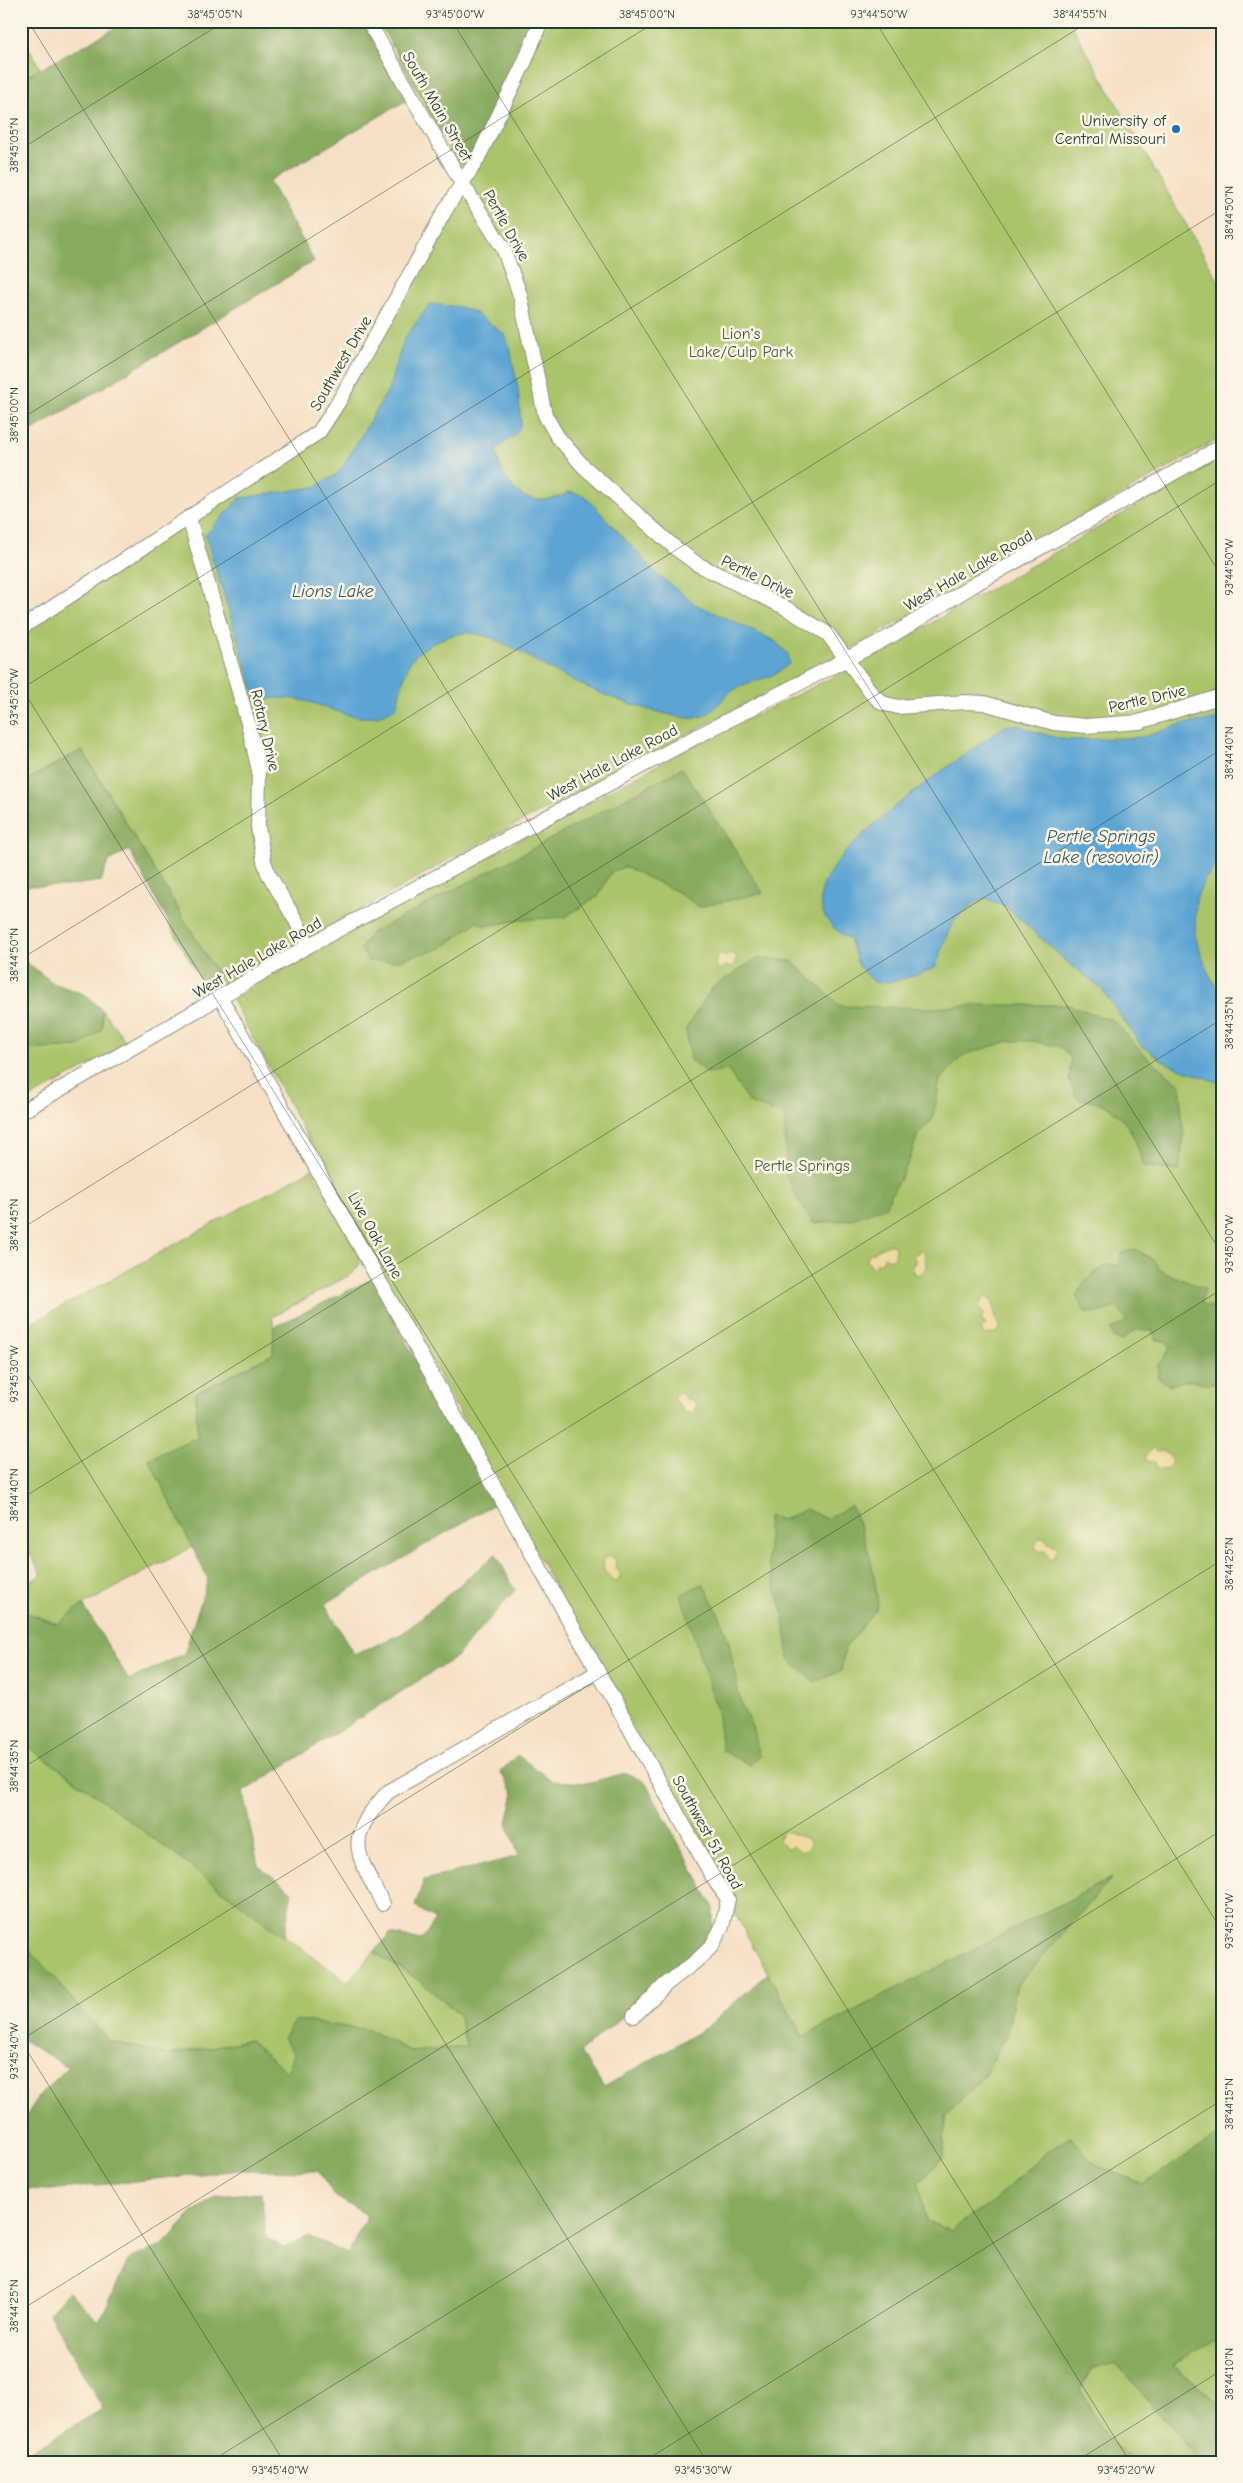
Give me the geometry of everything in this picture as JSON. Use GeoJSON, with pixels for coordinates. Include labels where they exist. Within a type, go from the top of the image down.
{"type":"FeatureCollection","features":[{"type":"Feature","properties":{"kind":"street","name":"South Main Street"},"geometry":{"type":"LineString","coordinates":[[368,21],[462,183]]}},
{"type":"Feature","properties":{"kind":"street","name":"Southwest Drive"},"geometry":{"type":"LineString","coordinates":[[21,628],[306,443],[327,422],[478,158],[525,61],[541,21]]}},
{"type":"Feature","properties":{"kind":"street","name":"Pertle Drive"},"geometry":{"type":"LineString","coordinates":[[462,183],[491,225],[514,274],[546,415],[557,436],[583,466],[674,547],[697,564],[784,607],[828,634],[872,694],[882,703],[898,707],[966,702],[984,704],[1054,723],[1086,726],[1139,722],[1222,696]]}},
{"type":"Feature","properties":{"kind":"street","name":"West Hale Lake Road"},"geometry":{"type":"LineString","coordinates":[[21,1112],[308,946],[891,636],[985,579],[1222,446]]}},
{"type":"Feature","properties":{"kind":"street","name":"Rotary Drive"},"geometry":{"type":"LineString","coordinates":[[189,518],[246,716],[259,771],[258,827],[264,861],[271,880],[296,920],[308,946]]}},
{"type":"Feature","properties":{"kind":"street","name":"Live Oak Lane"},"geometry":{"type":"LineString","coordinates":[[221,998],[379,1277],[496,1490]]}},
{"type":"Feature","properties":{"kind":"street","name":"Southwest 51 Road"},"geometry":{"type":"LineString","coordinates":[[496,1490],[710,1872],[728,1898],[722,1927],[712,1947],[665,1985],[634,2016]]}},
{"type":"Feature","properties":{"kind":"street"},"geometry":{"type":"LineString","coordinates":[[383,1904],[364,1869],[358,1838],[361,1826],[368,1814],[388,1792],[598,1672]]}},
{"type":"Feature","properties":{"kind":"green space"},"geometry":{"type":"Polygon","coordinates":[[[128,21],[362,21],[407,100],[269,181],[314,261],[21,437],[21,80],[128,21]]]}},
{"type":"Feature","properties":{"kind":"green space"},"geometry":{"type":"Polygon","coordinates":[[[378,21],[533,21],[519,60],[468,161],[461,165],[455,158],[378,21]]]}},
{"type":"Feature","properties":{"kind":"green space","name":"Lion's Lake/Culp Park"},"geometry":{"type":"Polygon","coordinates":[[[541,21],[1069,21],[1222,287],[1222,437],[869,639],[452,858],[225,987],[82,750],[21,783],[21,628],[319,432],[446,209],[541,21]]]}},
{"type":"Feature","properties":{"kind":"green space"},"geometry":{"type":"Polygon","coordinates":[[[21,34],[40,68],[21,80],[21,34]]]}},
{"type":"Feature","properties":{"kind":"green space","name":"Pertle Springs"},"geometry":{"type":"Polygon","coordinates":[[[1222,457],[1222,2138],[1216,2137],[1143,2184],[1097,2166],[1070,2137],[1043,2155],[992,2202],[950,2231],[926,2221],[919,2183],[944,2156],[945,2116],[985,2075],[1007,2032],[1017,1985],[1110,1879],[803,2037],[233,1002],[235,997],[333,941],[685,750],[861,663],[1222,457]]]}},
{"type":"Feature","properties":{"kind":"green space"},"geometry":{"type":"Polygon","coordinates":[[[82,750],[219,977],[200,979],[129,850],[108,862],[101,881],[66,886],[21,886],[21,783],[82,750]]]}},
{"type":"Feature","properties":{"kind":"green space"},"geometry":{"type":"Polygon","coordinates":[[[682,768],[763,893],[699,907],[678,892],[625,867],[612,871],[598,896],[565,917],[521,920],[485,926],[477,922],[442,948],[394,961],[368,961],[361,949],[371,933],[682,768]]]}},
{"type":"Feature","properties":{"kind":"green space"},"geometry":{"type":"Polygon","coordinates":[[[21,958],[53,983],[86,995],[102,1010],[102,1029],[78,1047],[21,1050],[21,958]]]}},
{"type":"Feature","properties":{"kind":"green space"},"geometry":{"type":"Polygon","coordinates":[[[758,958],[792,961],[840,1006],[929,1008],[982,1005],[1068,1005],[1114,1021],[1144,1055],[1181,1085],[1181,1115],[1184,1134],[1179,1171],[1143,1166],[1132,1133],[1122,1119],[1105,1105],[1078,1099],[1069,1081],[1071,1058],[1061,1047],[1033,1041],[1009,1041],[963,1055],[940,1080],[933,1119],[918,1134],[909,1161],[885,1207],[849,1220],[813,1223],[798,1200],[786,1174],[785,1116],[749,1103],[728,1070],[707,1073],[690,1060],[686,1029],[712,988],[758,958]]]}},
{"type":"Feature","properties":{"kind":"green space"},"geometry":{"type":"Polygon","coordinates":[[[102,1010],[128,1044],[21,1103],[21,1050],[78,1047],[102,1029],[102,1010]]]}},
{"type":"Feature","properties":{"kind":"green space"},"geometry":{"type":"Polygon","coordinates":[[[312,1169],[359,1255],[360,1264],[352,1274],[272,1317],[274,1327],[273,1354],[196,1393],[197,1437],[149,1459],[192,1547],[83,1605],[58,1624],[21,1611],[21,1587],[42,1575],[21,1537],[21,1329],[312,1169]]]}},
{"type":"Feature","properties":{"kind":"green space"},"geometry":{"type":"Polygon","coordinates":[[[1136,1249],[1153,1260],[1161,1271],[1205,1289],[1201,1303],[1203,1305],[1216,1307],[1222,1305],[1222,1378],[1213,1383],[1185,1381],[1169,1385],[1158,1378],[1158,1365],[1164,1359],[1171,1346],[1165,1341],[1156,1340],[1152,1330],[1135,1330],[1121,1341],[1113,1338],[1111,1330],[1127,1321],[1117,1307],[1097,1313],[1086,1312],[1076,1296],[1082,1286],[1094,1274],[1109,1264],[1118,1266],[1122,1253],[1136,1249]]]}},
{"type":"Feature","properties":{"kind":"green space"},"geometry":{"type":"Polygon","coordinates":[[[372,1279],[494,1504],[325,1604],[354,1655],[403,1633],[496,1554],[515,1590],[456,1657],[243,1792],[258,1866],[292,1891],[284,1937],[69,1775],[21,1742],[21,1611],[57,1624],[83,1605],[129,1680],[184,1654],[208,1579],[149,1459],[197,1437],[196,1393],[273,1354],[274,1327],[372,1279]]]}},
{"type":"Feature","properties":{"kind":"green space"},"geometry":{"type":"Polygon","coordinates":[[[851,1506],[869,1555],[878,1607],[845,1648],[841,1671],[814,1682],[789,1659],[783,1612],[768,1563],[768,1516],[783,1520],[806,1509],[826,1519],[851,1506]]]}},
{"type":"Feature","properties":{"kind":"green space"},"geometry":{"type":"Polygon","coordinates":[[[703,1583],[721,1619],[729,1644],[741,1705],[752,1727],[759,1756],[750,1765],[722,1750],[717,1710],[681,1595],[703,1583]]]}},
{"type":"Feature","properties":{"kind":"green space"},"geometry":{"type":"Polygon","coordinates":[[[21,1742],[104,1801],[348,1982],[374,1952],[419,1980],[458,2013],[467,2047],[412,2052],[369,2030],[294,2054],[287,2073],[249,2040],[168,2055],[109,2041],[21,1940],[21,1742]]]}},
{"type":"Feature","properties":{"kind":"green space"},"geometry":{"type":"Polygon","coordinates":[[[517,1755],[553,1781],[587,1783],[626,1773],[645,1782],[713,1906],[713,1927],[695,1956],[580,2052],[604,2087],[707,2027],[768,1973],[803,2037],[1112,1878],[1017,1985],[1007,2032],[985,2075],[945,2116],[944,2156],[919,2183],[926,2221],[950,2231],[992,2202],[1043,2155],[1070,2137],[1097,2166],[1143,2184],[1216,2137],[1222,2138],[1222,2337],[1172,2364],[1222,2407],[1222,2456],[1212,2462],[1201,2462],[1116,2363],[1092,2369],[1080,2390],[1105,2436],[1134,2462],[21,2462],[21,2456],[103,2409],[49,2313],[69,2291],[99,2322],[129,2259],[162,2246],[193,2212],[217,2196],[261,2192],[266,2237],[283,2248],[308,2236],[348,2254],[367,2215],[336,2197],[318,2171],[239,2170],[50,2190],[21,2189],[21,2125],[38,2097],[68,2067],[21,2039],[21,1940],[109,2041],[168,2055],[249,2040],[287,2072],[294,2054],[283,2038],[296,2020],[369,2030],[412,2052],[467,2047],[458,2013],[419,1980],[374,1952],[390,1934],[422,1940],[435,1920],[415,1906],[424,1880],[519,1856],[507,1823],[514,1793],[500,1772],[517,1755]]]}},
{"type":"Feature","properties":{"kind":"green space"},"geometry":{"type":"Polygon","coordinates":[[[1222,2337],[1222,2407],[1172,2363],[1222,2337]]]}},
{"type":"Feature","properties":{"kind":"green space"},"geometry":{"type":"Polygon","coordinates":[[[1116,2362],[1201,2462],[1134,2462],[1104,2436],[1080,2390],[1092,2369],[1116,2362]]]}},
{"type":"Feature","properties":{"kind":"sand"},"geometry":{"type":"Polygon","coordinates":[[[729,953],[737,956],[734,965],[731,968],[725,965],[722,970],[717,967],[715,962],[718,956],[722,954],[726,957],[729,953]]]}},
{"type":"Feature","properties":{"kind":"sand"},"geometry":{"type":"Polygon","coordinates":[[[888,1244],[895,1246],[894,1257],[889,1260],[884,1256],[882,1263],[876,1263],[876,1266],[872,1268],[867,1260],[868,1255],[888,1244]]]}},
{"type":"Feature","properties":{"kind":"sand"},"geometry":{"type":"Polygon","coordinates":[[[921,1250],[925,1254],[926,1268],[921,1274],[916,1275],[912,1267],[916,1261],[913,1256],[921,1250]]]}},
{"type":"Feature","properties":{"kind":"sand"},"geometry":{"type":"Polygon","coordinates":[[[984,1297],[993,1303],[996,1320],[1000,1326],[996,1333],[985,1335],[981,1330],[986,1325],[981,1319],[984,1314],[978,1307],[984,1297]]]}},
{"type":"Feature","properties":{"kind":"sand"},"geometry":{"type":"Polygon","coordinates":[[[681,1393],[686,1399],[694,1401],[696,1406],[694,1413],[685,1413],[673,1398],[681,1393]]]}},
{"type":"Feature","properties":{"kind":"sand"},"geometry":{"type":"Polygon","coordinates":[[[1153,1448],[1157,1451],[1163,1450],[1171,1458],[1171,1464],[1165,1470],[1157,1469],[1155,1462],[1146,1461],[1146,1455],[1153,1448]]]}},
{"type":"Feature","properties":{"kind":"sand"},"geometry":{"type":"Polygon","coordinates":[[[1044,1537],[1048,1543],[1058,1547],[1054,1558],[1050,1558],[1045,1551],[1038,1551],[1035,1545],[1039,1538],[1044,1537]]]}},
{"type":"Feature","properties":{"kind":"sand"},"geometry":{"type":"Polygon","coordinates":[[[609,1556],[616,1559],[615,1568],[621,1574],[617,1582],[613,1581],[604,1571],[603,1561],[609,1556]]]}},
{"type":"Feature","properties":{"kind":"sand"},"geometry":{"type":"Polygon","coordinates":[[[785,1831],[808,1839],[810,1844],[807,1850],[801,1852],[794,1846],[789,1849],[785,1848],[779,1841],[780,1836],[785,1831]]]}},
{"type":"Feature","properties":{"kind":"water","name":"Lions Lake"},"geometry":{"type":"Polygon","coordinates":[[[430,304],[460,307],[475,313],[505,335],[510,348],[518,389],[521,423],[516,434],[496,450],[498,461],[511,486],[520,494],[538,500],[551,499],[569,492],[585,496],[658,575],[695,604],[775,641],[788,654],[789,664],[775,674],[730,692],[709,713],[696,718],[687,718],[645,709],[618,700],[553,671],[503,643],[482,635],[463,633],[436,641],[413,658],[405,674],[396,708],[383,714],[359,717],[289,698],[257,701],[205,535],[240,498],[315,487],[339,473],[388,390],[404,339],[430,304]]]}},
{"type":"Feature","properties":{"kind":"water","name":"Pertle Springs Lake (resovoir)"},"geometry":{"type":"Polygon","coordinates":[[[1222,719],[1222,856],[1204,881],[1196,899],[1195,936],[1207,970],[1222,998],[1222,1084],[1168,1064],[1141,1045],[1101,988],[1066,961],[1005,906],[985,898],[964,911],[947,934],[936,967],[907,978],[875,983],[859,967],[849,939],[831,925],[823,913],[821,906],[822,890],[831,870],[849,848],[873,825],[931,779],[1005,726],[1018,725],[1066,740],[1144,737],[1182,724],[1222,719]]]}},
{"type":"Feature","properties":{"kind":"place","name":"University of Central Missouri"},"geometry":{"type":"Point","coordinates":[1176,129]}}]}
